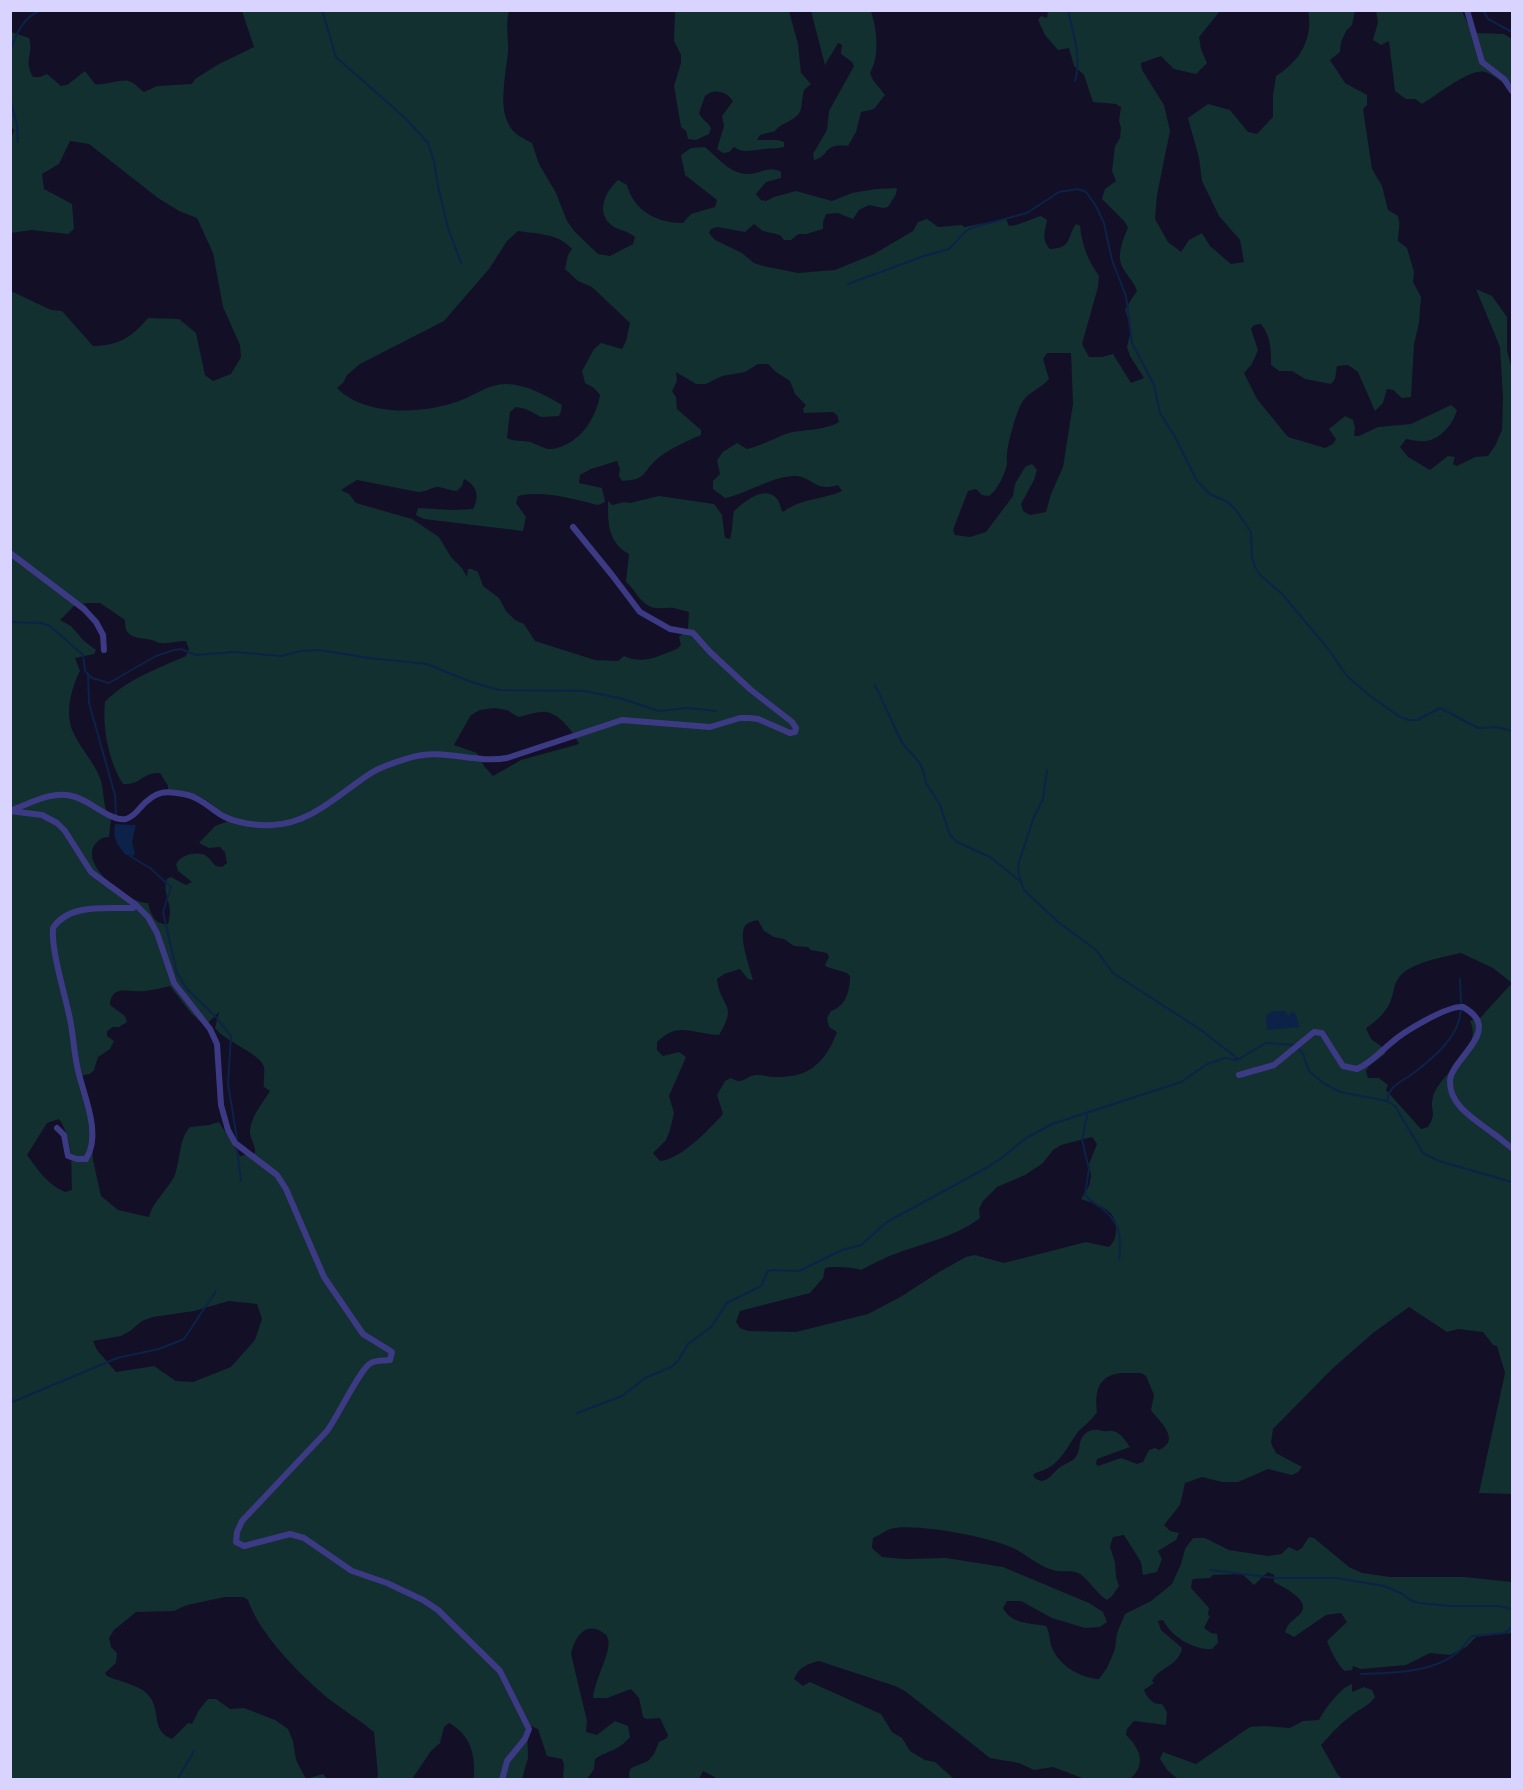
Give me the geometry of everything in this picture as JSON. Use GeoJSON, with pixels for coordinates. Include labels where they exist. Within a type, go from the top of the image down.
{"type":"FeatureCollection","features":[{"type":"Feature","properties":{"kind":"street"},"geometry":{"type":"LineString","coordinates":[[1467,10],[1482,62],[1504,79],[1512,91]]}},
{"type":"Feature","properties":{"kind":"street"},"geometry":{"type":"LineString","coordinates":[[11,811],[53,795],[65,795],[79,797],[114,817],[123,819],[132,816],[155,794],[164,792],[196,798],[227,818],[258,825],[272,825],[288,823],[306,816],[372,773],[420,755],[444,754],[501,759],[622,720],[710,726],[748,718],[758,719],[790,733],[795,732],[796,728],[792,722],[752,690],[710,652],[693,633],[670,629],[640,612],[573,527]]}},
{"type":"Feature","properties":{"kind":"street"},"geometry":{"type":"LineString","coordinates":[[10,553],[84,609],[96,622],[103,635],[104,650]]}},
{"type":"Feature","properties":{"kind":"street"},"geometry":{"type":"LineString","coordinates":[[11,811],[42,816],[57,823],[65,831],[91,872],[136,905],[148,917],[157,933],[174,983],[210,1029],[217,1044],[221,1105],[228,1130],[235,1143],[277,1175],[286,1189],[324,1277],[363,1334],[392,1352],[390,1360],[373,1362],[364,1368],[337,1418],[242,1521],[236,1542],[244,1546],[290,1534],[304,1538],[352,1571],[387,1583],[423,1600],[438,1610],[500,1671],[529,1729],[525,1739],[507,1761],[502,1779]]}},
{"type":"Feature","properties":{"kind":"street"},"geometry":{"type":"LineString","coordinates":[[57,1128],[64,1135],[68,1155],[77,1160],[86,1159],[91,1147],[92,1113],[79,1077],[53,928],[61,917],[73,912],[133,908],[136,905]]}},
{"type":"Feature","properties":{"kind":"street"},"geometry":{"type":"LineString","coordinates":[[1239,1075],[1274,1065],[1314,1032],[1322,1033],[1343,1066],[1358,1069],[1400,1036],[1451,1009],[1463,1007],[1474,1016],[1479,1028],[1470,1048],[1452,1075],[1450,1085],[1454,1096],[1468,1114],[1512,1148]]}},
{"type":"Feature","properties":{"kind":"green space"},"geometry":{"type":"Polygon","coordinates":[[[242,11],[509,11],[508,53],[503,94],[504,111],[508,123],[516,134],[532,143],[539,164],[556,193],[567,221],[598,254],[610,256],[633,244],[635,237],[609,223],[603,212],[604,200],[618,180],[627,185],[630,194],[641,208],[664,221],[683,223],[691,214],[715,207],[717,200],[685,175],[681,155],[691,148],[705,147],[725,165],[742,174],[773,169],[781,172],[781,178],[766,182],[756,194],[761,200],[766,201],[796,191],[832,201],[852,193],[897,188],[888,207],[869,205],[859,210],[853,219],[838,213],[826,214],[823,229],[798,234],[791,240],[784,240],[780,235],[763,231],[754,224],[745,232],[717,227],[711,229],[709,233],[715,240],[763,266],[798,273],[835,270],[874,254],[913,231],[918,222],[927,219],[938,227],[962,225],[964,227],[1006,219],[1009,226],[1041,216],[1047,220],[1045,239],[1050,249],[1065,245],[1076,224],[1080,226],[1086,252],[1099,276],[1082,344],[1089,357],[1113,354],[1131,383],[1144,378],[1127,347],[1131,330],[1125,309],[1137,291],[1121,265],[1120,259],[1128,227],[1102,199],[1105,189],[1116,181],[1112,171],[1115,146],[1120,138],[1121,107],[1116,104],[1093,102],[1084,75],[1074,66],[1069,48],[1058,50],[1045,35],[1038,20],[1041,16],[1047,18],[1048,11],[1220,11],[1199,37],[1207,63],[1196,74],[1174,69],[1161,56],[1141,63],[1142,70],[1164,105],[1170,131],[1157,195],[1155,219],[1168,242],[1181,252],[1189,240],[1202,233],[1210,246],[1231,264],[1244,262],[1240,240],[1219,216],[1202,181],[1199,158],[1188,118],[1208,104],[1230,110],[1248,132],[1257,134],[1273,117],[1276,76],[1292,64],[1307,40],[1308,11],[1355,11],[1352,25],[1341,42],[1340,52],[1330,60],[1345,83],[1367,95],[1367,105],[1363,109],[1372,169],[1382,186],[1388,210],[1398,216],[1398,241],[1407,248],[1414,272],[1413,282],[1421,297],[1419,323],[1414,344],[1411,397],[1402,398],[1393,390],[1387,389],[1383,403],[1375,411],[1358,372],[1348,365],[1337,366],[1335,379],[1331,384],[1305,379],[1292,371],[1279,371],[1271,365],[1269,338],[1261,324],[1254,325],[1251,329],[1258,350],[1252,364],[1244,373],[1257,399],[1288,437],[1325,448],[1333,444],[1336,439],[1329,429],[1345,416],[1353,420],[1354,436],[1359,436],[1378,427],[1411,424],[1451,405],[1457,410],[1453,420],[1441,434],[1426,441],[1406,439],[1400,447],[1408,457],[1430,470],[1448,456],[1455,457],[1453,464],[1457,466],[1475,457],[1488,456],[1502,430],[1500,347],[1476,289],[1492,296],[1507,317],[1507,351],[1512,369],[1512,983],[1512,1494],[1479,1493],[1505,1373],[1497,1346],[1493,1345],[1483,1332],[1458,1329],[1447,1332],[1409,1307],[1373,1333],[1332,1369],[1273,1429],[1271,1443],[1276,1453],[1302,1467],[1298,1472],[1292,1475],[1268,1469],[1238,1482],[1222,1482],[1202,1477],[1185,1483],[1180,1505],[1164,1525],[1170,1531],[1179,1533],[1176,1540],[1158,1551],[1162,1559],[1157,1572],[1143,1575],[1141,1562],[1124,1535],[1113,1537],[1110,1547],[1119,1586],[1107,1600],[1077,1573],[1056,1571],[1037,1563],[1013,1548],[970,1535],[901,1527],[890,1529],[873,1538],[872,1548],[882,1557],[946,1558],[1003,1567],[1089,1603],[1103,1612],[1107,1622],[1100,1627],[1085,1628],[1052,1618],[1021,1601],[1007,1601],[1003,1608],[1016,1620],[1046,1626],[1051,1645],[1058,1658],[1070,1669],[1091,1678],[1099,1679],[1107,1668],[1125,1614],[1151,1601],[1172,1584],[1185,1549],[1193,1538],[1205,1538],[1229,1550],[1268,1556],[1281,1554],[1289,1547],[1297,1551],[1302,1548],[1309,1537],[1314,1538],[1349,1567],[1362,1573],[1390,1577],[1464,1577],[1512,1582],[1512,1633],[1476,1637],[1466,1647],[1450,1655],[1430,1653],[1406,1665],[1361,1669],[1353,1666],[1352,1670],[1345,1671],[1332,1653],[1327,1641],[1347,1622],[1341,1613],[1326,1615],[1294,1637],[1285,1632],[1289,1624],[1300,1614],[1303,1604],[1290,1591],[1274,1582],[1274,1575],[1268,1572],[1254,1585],[1242,1574],[1213,1575],[1210,1578],[1192,1580],[1191,1588],[1209,1608],[1208,1615],[1210,1616],[1204,1628],[1217,1634],[1218,1643],[1212,1649],[1191,1645],[1177,1637],[1163,1620],[1158,1621],[1161,1630],[1182,1648],[1177,1659],[1159,1672],[1152,1681],[1154,1683],[1144,1690],[1151,1700],[1162,1704],[1167,1712],[1166,1725],[1134,1721],[1127,1729],[1126,1735],[1135,1745],[1140,1757],[1139,1768],[1130,1779],[1085,1779],[1053,1767],[1034,1770],[1019,1763],[990,1758],[905,1691],[819,1661],[804,1667],[794,1679],[803,1686],[810,1682],[881,1714],[892,1732],[902,1738],[910,1751],[925,1760],[935,1762],[954,1779],[720,1780],[703,1771],[699,1779],[630,1780],[631,1768],[648,1761],[659,1742],[668,1735],[660,1718],[646,1719],[643,1717],[639,1698],[631,1689],[607,1698],[593,1698],[609,1644],[605,1634],[596,1629],[590,1629],[581,1633],[571,1654],[587,1721],[586,1732],[597,1735],[615,1721],[628,1726],[630,1737],[617,1748],[595,1759],[594,1769],[587,1779],[563,1779],[562,1759],[547,1756],[538,1729],[527,1724],[528,1758],[522,1779],[474,1779],[473,1754],[467,1740],[457,1728],[449,1723],[444,1727],[440,1743],[431,1751],[412,1779],[376,1780],[378,1775],[374,1732],[329,1699],[294,1667],[262,1627],[248,1600],[243,1597],[225,1597],[187,1605],[174,1611],[136,1612],[114,1630],[109,1638],[111,1647],[117,1653],[116,1663],[105,1673],[107,1676],[136,1686],[145,1692],[153,1702],[158,1726],[165,1735],[172,1739],[188,1723],[192,1724],[208,1699],[216,1699],[230,1709],[244,1708],[275,1720],[288,1729],[293,1741],[296,1760],[306,1779],[11,1779],[11,291],[51,310],[62,311],[93,346],[102,346],[124,339],[148,318],[179,319],[196,333],[205,375],[213,381],[231,374],[241,357],[240,345],[223,307],[213,253],[197,218],[179,211],[158,198],[89,144],[70,141],[59,164],[42,174],[44,189],[72,204],[74,229],[68,234],[31,230],[11,233],[10,143],[14,130],[10,126],[11,32],[29,38],[29,66],[33,77],[47,74],[61,86],[67,85],[85,71],[95,84],[128,81],[144,92],[157,86],[192,84],[195,79],[219,64],[254,47],[242,11]],[[518,231],[507,241],[489,269],[444,321],[360,364],[337,388],[363,404],[395,410],[412,410],[445,405],[493,386],[506,384],[521,386],[562,405],[561,411],[559,416],[541,417],[526,409],[516,407],[510,412],[507,438],[552,449],[562,447],[578,436],[585,430],[595,413],[600,395],[585,383],[582,371],[594,349],[601,343],[622,349],[630,323],[592,287],[578,281],[565,269],[572,249],[554,237],[518,231]],[[1047,353],[1043,359],[1049,379],[1027,396],[1021,404],[1009,443],[1007,466],[997,487],[989,496],[982,495],[976,489],[968,491],[953,530],[955,535],[970,537],[986,532],[1013,496],[1015,484],[1025,467],[1032,464],[1037,470],[1021,504],[1023,511],[1030,515],[1046,512],[1063,467],[1073,404],[1071,353],[1047,353]],[[758,364],[745,372],[722,376],[706,384],[696,384],[676,372],[677,381],[672,391],[676,397],[677,409],[701,430],[701,435],[662,455],[644,475],[637,479],[622,481],[617,461],[580,475],[579,483],[602,488],[605,502],[598,505],[548,495],[518,496],[516,503],[526,517],[523,531],[424,519],[416,515],[418,508],[473,509],[476,492],[472,485],[464,479],[457,491],[437,487],[418,492],[357,480],[341,490],[349,494],[356,503],[412,519],[439,537],[467,577],[468,569],[478,572],[483,586],[499,598],[506,611],[515,620],[524,624],[535,641],[595,660],[618,661],[624,656],[638,660],[657,657],[681,645],[679,637],[688,628],[689,612],[649,606],[626,582],[629,554],[616,544],[610,531],[608,501],[612,505],[659,496],[714,504],[722,515],[725,538],[730,539],[734,511],[755,496],[767,493],[772,495],[778,500],[783,512],[797,504],[842,491],[838,485],[824,487],[799,476],[784,477],[725,498],[713,489],[713,481],[720,474],[717,460],[723,452],[737,443],[747,449],[783,435],[826,427],[839,422],[837,415],[833,412],[804,413],[803,409],[806,405],[795,394],[790,381],[768,364],[758,364]],[[100,603],[74,606],[60,620],[71,626],[84,641],[96,650],[94,654],[75,658],[80,671],[69,710],[74,734],[102,783],[106,810],[111,819],[109,837],[96,843],[92,852],[93,861],[99,871],[118,890],[140,902],[148,903],[154,918],[160,923],[168,924],[170,910],[166,890],[167,879],[171,877],[186,885],[192,882],[178,871],[176,864],[185,856],[197,853],[205,855],[216,866],[222,867],[227,863],[225,852],[220,847],[209,848],[199,843],[215,826],[231,820],[195,794],[168,791],[168,786],[160,773],[149,774],[134,783],[123,784],[114,766],[108,744],[104,712],[105,702],[123,687],[153,670],[186,656],[189,649],[186,641],[160,643],[133,636],[127,631],[125,620],[100,603]],[[494,708],[480,710],[471,715],[454,745],[477,753],[493,776],[521,760],[579,744],[566,725],[551,713],[539,712],[518,717],[507,710],[494,708]],[[758,920],[748,924],[743,931],[743,937],[753,980],[748,979],[740,969],[717,979],[728,1011],[725,1025],[719,1035],[679,1030],[657,1042],[657,1050],[663,1056],[679,1052],[686,1057],[669,1096],[674,1113],[670,1130],[666,1140],[653,1153],[660,1161],[685,1150],[723,1114],[717,1095],[725,1081],[731,1078],[742,1081],[757,1075],[787,1077],[797,1075],[821,1060],[837,1032],[829,1027],[827,1018],[831,1011],[844,1002],[850,976],[825,965],[829,957],[827,953],[811,950],[808,947],[794,946],[784,939],[774,937],[764,931],[758,920]],[[1461,953],[1426,961],[1409,969],[1397,981],[1385,1011],[1366,1028],[1371,1039],[1385,1049],[1385,1054],[1366,1071],[1368,1078],[1379,1078],[1388,1085],[1386,1090],[1421,1129],[1428,1127],[1433,1114],[1432,1101],[1437,1088],[1471,1042],[1473,1032],[1470,1021],[1480,1018],[1512,983],[1493,968],[1461,953]],[[170,986],[145,991],[123,990],[114,994],[110,1005],[125,1016],[127,1022],[107,1031],[107,1036],[114,1041],[110,1049],[98,1057],[94,1070],[90,1074],[78,1076],[90,1110],[93,1160],[101,1196],[118,1210],[149,1217],[153,1206],[174,1177],[183,1138],[190,1127],[219,1122],[240,1156],[255,1153],[250,1133],[251,1125],[270,1091],[264,1087],[264,1067],[257,1057],[215,1028],[219,1012],[205,1026],[191,1013],[170,986]],[[59,1119],[47,1123],[27,1155],[43,1176],[65,1192],[72,1190],[69,1145],[59,1119]],[[1092,1137],[1061,1145],[1053,1150],[1043,1163],[1025,1175],[997,1187],[983,1201],[979,1209],[980,1218],[958,1231],[899,1252],[861,1270],[843,1267],[825,1268],[823,1278],[810,1293],[740,1311],[736,1322],[740,1328],[748,1331],[796,1332],[868,1314],[966,1257],[975,1255],[1004,1263],[1086,1242],[1109,1247],[1116,1234],[1113,1217],[1104,1208],[1081,1199],[1089,1186],[1091,1176],[1089,1164],[1097,1144],[1092,1137]],[[229,1301],[194,1311],[153,1317],[142,1321],[121,1336],[93,1341],[97,1350],[116,1372],[154,1366],[176,1381],[193,1382],[231,1367],[255,1340],[262,1319],[257,1304],[229,1301]],[[1121,1373],[1102,1381],[1097,1392],[1097,1412],[1077,1433],[1055,1463],[1035,1473],[1033,1476],[1037,1479],[1044,1481],[1075,1458],[1081,1438],[1093,1430],[1116,1432],[1130,1447],[1097,1459],[1098,1466],[1121,1458],[1137,1464],[1143,1462],[1149,1450],[1155,1448],[1159,1450],[1166,1446],[1169,1436],[1151,1410],[1154,1395],[1146,1376],[1141,1373],[1121,1373]]]}},
{"type":"Feature","properties":{"kind":"green space"},"geometry":{"type":"Polygon","coordinates":[[[675,11],[789,11],[798,44],[801,73],[811,84],[804,90],[801,109],[797,116],[775,131],[760,135],[757,140],[778,140],[784,142],[784,147],[748,151],[734,147],[729,152],[723,153],[717,149],[724,126],[722,116],[733,101],[724,93],[716,91],[705,96],[699,113],[711,128],[709,134],[696,140],[688,139],[686,131],[681,127],[674,86],[681,63],[681,55],[674,41],[675,11]]]}},
{"type":"Feature","properties":{"kind":"green space"},"geometry":{"type":"Polygon","coordinates":[[[811,11],[871,11],[876,43],[875,59],[870,73],[885,95],[874,109],[861,112],[856,132],[848,146],[834,146],[823,156],[814,160],[813,154],[827,130],[829,111],[854,66],[841,54],[842,45],[838,43],[825,65],[811,11]]]}},
{"type":"Feature","properties":{"kind":"green space"},"geometry":{"type":"Polygon","coordinates":[[[1376,11],[1462,11],[1470,29],[1477,33],[1504,34],[1512,39],[1512,82],[1506,84],[1488,73],[1479,72],[1462,78],[1422,104],[1415,99],[1406,99],[1395,91],[1389,41],[1381,45],[1373,40],[1378,22],[1376,11]]]}},
{"type":"Feature","properties":{"kind":"green space"},"geometry":{"type":"Polygon","coordinates":[[[1352,1684],[1352,1692],[1364,1687],[1372,1690],[1375,1697],[1344,1722],[1321,1745],[1338,1775],[1343,1779],[1178,1779],[1168,1771],[1160,1759],[1163,1752],[1196,1764],[1250,1727],[1290,1728],[1303,1721],[1319,1720],[1338,1694],[1352,1684]]]}},
{"type":"Feature","properties":{"kind":"green space"},"geometry":{"type":"Polygon","coordinates":[[[323,1774],[327,1779],[306,1779],[323,1774]]]}},
{"type":"Feature","properties":{"kind":"water"},"geometry":{"type":"Polygon","coordinates":[[[115,824],[136,825],[132,842],[135,853],[133,856],[126,855],[118,844],[114,833],[115,824]]]}},
{"type":"Feature","properties":{"kind":"water"},"geometry":{"type":"Polygon","coordinates":[[[1273,1011],[1285,1011],[1288,1016],[1292,1012],[1295,1013],[1300,1027],[1267,1030],[1266,1016],[1273,1011]]]}},
{"type":"Feature","properties":{"kind":"waterway"},"geometry":{"type":"LineString","coordinates":[[10,52],[24,22],[41,10]]}},
{"type":"Feature","properties":{"kind":"waterway"},"geometry":{"type":"LineString","coordinates":[[322,10],[336,57],[404,117],[428,143],[448,228],[461,263]]}},
{"type":"Feature","properties":{"kind":"waterway"},"geometry":{"type":"LineString","coordinates":[[1068,10],[1078,64],[1075,81]]}},
{"type":"Feature","properties":{"kind":"waterway"},"geometry":{"type":"LineString","coordinates":[[1483,10],[1488,19],[1512,32]]}},
{"type":"Feature","properties":{"kind":"waterway"},"geometry":{"type":"LineString","coordinates":[[10,98],[17,125],[18,142]]}},
{"type":"Feature","properties":{"kind":"waterway"},"geometry":{"type":"LineString","coordinates":[[848,284],[949,249],[971,228],[1027,213],[1059,192],[1078,189],[1086,192],[1104,223],[1112,260],[1126,296],[1132,343],[1154,385],[1160,413],[1197,481],[1210,494],[1228,502],[1251,532],[1252,558],[1260,575],[1282,594],[1325,645],[1347,676],[1400,717],[1417,720],[1440,708],[1478,728],[1497,727],[1512,731]]}},
{"type":"Feature","properties":{"kind":"waterway"},"geometry":{"type":"LineString","coordinates":[[10,622],[41,623],[50,626],[83,655],[85,671],[88,674],[89,703],[115,795],[116,815]]}},
{"type":"Feature","properties":{"kind":"waterway"},"geometry":{"type":"LineString","coordinates":[[88,674],[92,678],[109,683],[156,656],[181,649],[196,655],[234,652],[281,656],[300,651],[319,650],[427,664],[471,682],[499,690],[585,691],[623,699],[659,711],[688,708],[716,711]]}},
{"type":"Feature","properties":{"kind":"waterway"},"geometry":{"type":"LineString","coordinates":[[875,685],[902,743],[919,762],[926,783],[940,805],[950,835],[957,842],[990,857],[1020,881]]}},
{"type":"Feature","properties":{"kind":"waterway"},"geometry":{"type":"LineString","coordinates":[[1047,770],[1043,799],[1034,817],[1019,862],[1018,872],[1024,890],[1058,922],[1096,950],[1113,973],[1201,1030],[1238,1059]]}},
{"type":"Feature","properties":{"kind":"waterway"},"geometry":{"type":"LineString","coordinates":[[130,856],[150,868],[171,887],[163,912],[177,973],[187,989],[215,1016],[231,1036],[228,1084],[237,1139]]}},
{"type":"Feature","properties":{"kind":"waterway"},"geometry":{"type":"LineString","coordinates":[[1460,979],[1461,1003]]}},
{"type":"Feature","properties":{"kind":"waterway"},"geometry":{"type":"LineString","coordinates":[[1387,1101],[1395,1085],[1436,1055],[1450,1039],[1461,1010]]}},
{"type":"Feature","properties":{"kind":"waterway"},"geometry":{"type":"LineString","coordinates":[[577,1413],[622,1396],[645,1378],[671,1367],[678,1361],[688,1344],[711,1327],[727,1303],[761,1286],[768,1271],[799,1271],[842,1250],[861,1245],[887,1222],[988,1167],[1026,1138],[1052,1124],[1181,1082],[1207,1064],[1225,1058],[1237,1060],[1266,1043],[1295,1045]]}},
{"type":"Feature","properties":{"kind":"waterway"},"geometry":{"type":"LineString","coordinates":[[1298,1048],[1303,1054],[1309,1071],[1323,1083],[1340,1092],[1387,1101],[1395,1106],[1423,1153],[1439,1161],[1512,1182]]}},
{"type":"Feature","properties":{"kind":"waterway"},"geometry":{"type":"LineString","coordinates":[[1088,1111],[1082,1140],[1089,1169],[1085,1195],[1106,1212],[1115,1223],[1120,1243],[1119,1259]]}},
{"type":"Feature","properties":{"kind":"waterway"},"geometry":{"type":"LineString","coordinates":[[237,1149],[241,1181]]}},
{"type":"Feature","properties":{"kind":"waterway"},"geometry":{"type":"LineString","coordinates":[[10,1403],[117,1358],[159,1349],[184,1339],[216,1291]]}},
{"type":"Feature","properties":{"kind":"waterway"},"geometry":{"type":"LineString","coordinates":[[1210,1570],[1275,1578],[1337,1578],[1384,1586],[1419,1603],[1450,1606],[1498,1606],[1512,1609]]}},
{"type":"Feature","properties":{"kind":"waterway"},"geometry":{"type":"LineString","coordinates":[[1361,1674],[1400,1672],[1439,1663],[1450,1658],[1472,1636],[1505,1633],[1512,1627]]}},
{"type":"Feature","properties":{"kind":"waterway"},"geometry":{"type":"LineString","coordinates":[[177,1780],[194,1751]]}}]}
